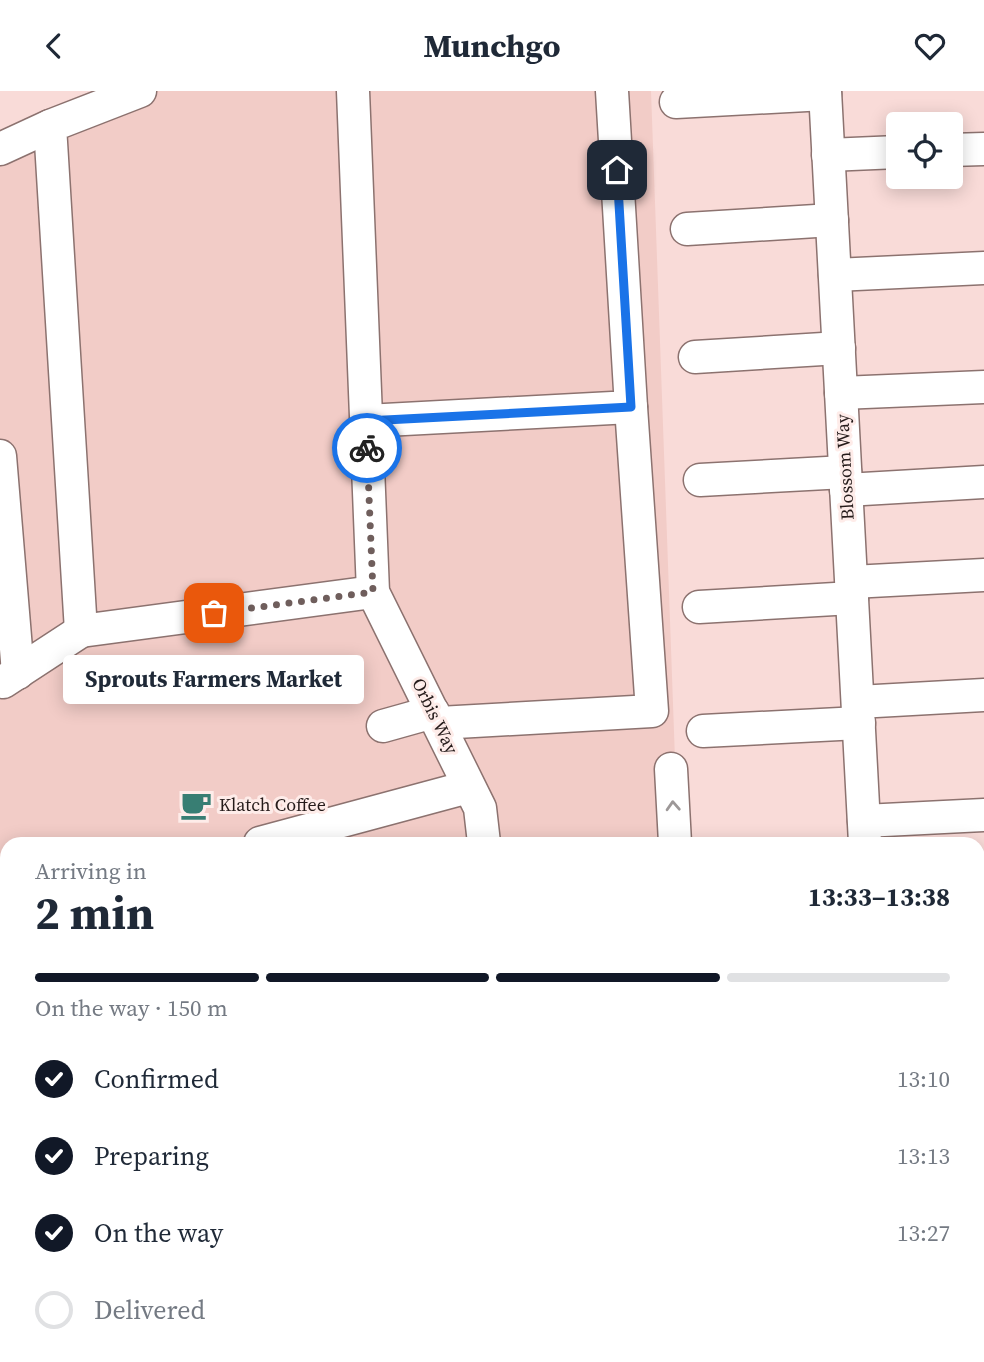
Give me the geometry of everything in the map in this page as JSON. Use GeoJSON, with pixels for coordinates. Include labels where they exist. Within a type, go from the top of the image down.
{"type":"FeatureCollection","features":[{"type":"Feature","properties":{"kind":"street"},"geometry":{"type":"LineString","coordinates":[[0,149],[50,126],[140,91]]}},
{"type":"Feature","properties":{"kind":"street"},"geometry":{"type":"LineString","coordinates":[[9,679],[81,631],[373,592],[353,91]]}},
{"type":"Feature","properties":{"kind":"street"},"geometry":{"type":"LineString","coordinates":[[383,726],[436,718],[652,711],[612,91]]}},
{"type":"Feature","properties":{"kind":"street"},"geometry":{"type":"LineString","coordinates":[[677,102],[825,92]]}},
{"type":"Feature","properties":{"kind":"street","name":"Blossom Way"},"geometry":{"type":"LineString","coordinates":[[825,92],[865,832]]}},
{"type":"Feature","properties":{"kind":"street"},"geometry":{"type":"LineString","coordinates":[[50,126],[81,631]]}},
{"type":"Feature","properties":{"kind":"street"},"geometry":{"type":"LineString","coordinates":[[963,150],[984,149]]}},
{"type":"Feature","properties":{"kind":"street"},"geometry":{"type":"LineString","coordinates":[[828,155],[886,153]]}},
{"type":"Feature","properties":{"kind":"street"},"geometry":{"type":"LineString","coordinates":[[687,229],[832,220]]}},
{"type":"Feature","properties":{"kind":"street"},"geometry":{"type":"LineString","coordinates":[[835,275],[984,268]]}},
{"type":"Feature","properties":{"kind":"street"},"geometry":{"type":"LineString","coordinates":[[695,357],[839,348]]}},
{"type":"Feature","properties":{"kind":"street"},"geometry":{"type":"LineString","coordinates":[[841,393],[984,387]]}},
{"type":"Feature","properties":{"kind":"street"},"geometry":{"type":"LineString","coordinates":[[366,421],[631,407]]}},
{"type":"Feature","properties":{"kind":"street"},"geometry":{"type":"LineString","coordinates":[[0,456],[9,679]]}},
{"type":"Feature","properties":{"kind":"street"},"geometry":{"type":"LineString","coordinates":[[700,480],[984,482]]}},
{"type":"Feature","properties":{"kind":"street"},"geometry":{"type":"LineString","coordinates":[[699,607],[984,575]]}},
{"type":"Feature","properties":{"kind":"street","name":"Orbis Way"},"geometry":{"type":"LineString","coordinates":[[373,592],[480,808],[483,837]]}},
{"type":"Feature","properties":{"kind":"street"},"geometry":{"type":"LineString","coordinates":[[703,731],[984,695]]}},
{"type":"Feature","properties":{"kind":"street"},"geometry":{"type":"LineString","coordinates":[[671,769],[675,837]]}},
{"type":"Feature","properties":{"kind":"street"},"geometry":{"type":"LineString","coordinates":[[282,837],[468,787]]}},
{"type":"Feature","properties":{"kind":"street"},"geometry":{"type":"LineString","coordinates":[[865,832],[984,815]]}},
{"type":"Feature","properties":{"kind":"shaded area"},"geometry":{"type":"Polygon","coordinates":[[[109,91],[651,91],[678,837],[0,837],[0,140],[109,91]]]}},
{"type":"Feature","properties":{"kind":"way so far"},"geometry":{"type":"LineString","coordinates":[[214,613],[373,592],[367,448]]}},
{"type":"Feature","properties":{"kind":"place","name":"Sprouts Farmers Market"},"geometry":{"type":"Point","coordinates":[214,613]}},
{"type":"Feature","properties":{"kind":"place","name":"Klatch Coffee"},"geometry":{"type":"Point","coordinates":[196,805]}},
{"type":"Feature","properties":{"kind":"route"},"geometry":{"type":"LineString","coordinates":[[367,448],[366,421],[631,407],[617,170]]}}]}
